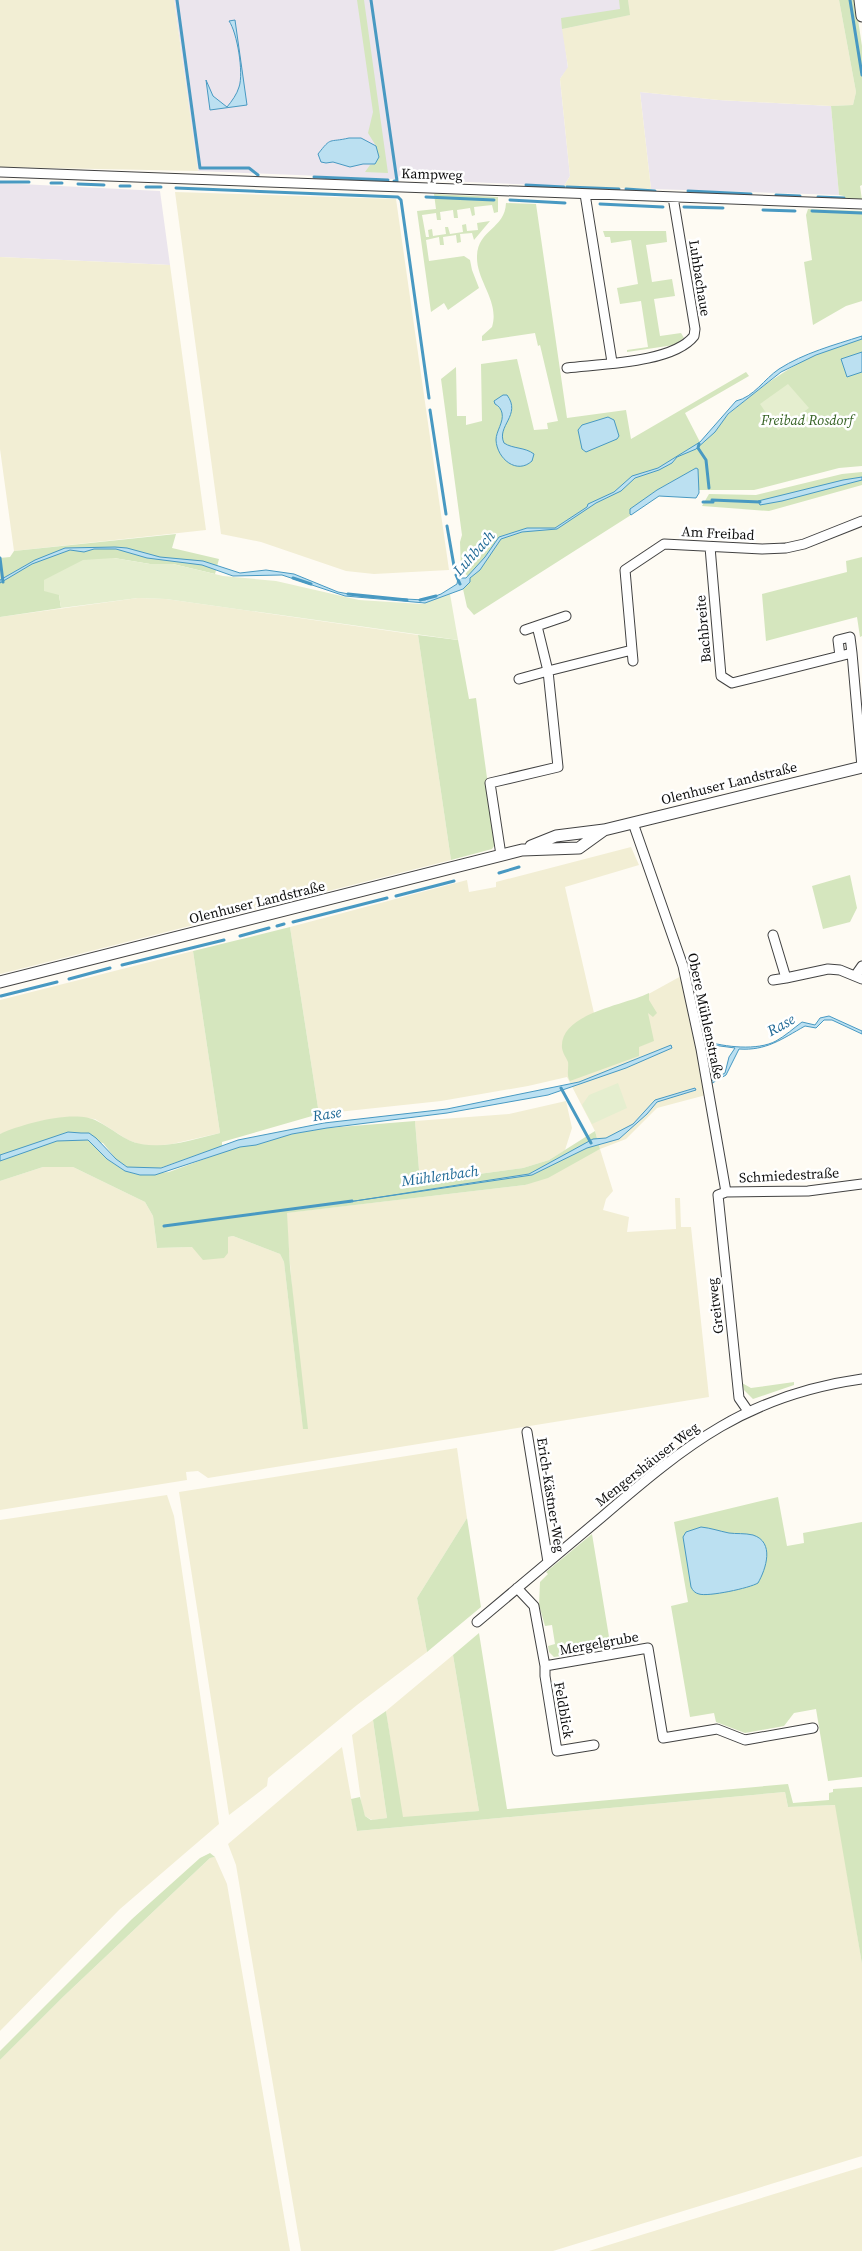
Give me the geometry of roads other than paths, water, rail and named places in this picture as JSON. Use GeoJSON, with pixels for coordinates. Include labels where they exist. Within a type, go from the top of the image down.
{"type":"FeatureCollection","features":[{"type":"Feature","properties":{"kind":"street"},"geometry":{"type":"LineString","coordinates":[[860,0],[862,16]]}},
{"type":"Feature","properties":{"kind":"street","name":"Kampweg"},"geometry":{"type":"LineString","coordinates":[[0,172],[862,204]]}},
{"type":"Feature","properties":{"kind":"street"},"geometry":{"type":"LineString","coordinates":[[585,194],[612,362]]}},
{"type":"Feature","properties":{"kind":"street","name":"Luhbachaue"},"geometry":{"type":"LineString","coordinates":[[567,368],[657,357],[678,348],[694,336],[673,197]]}},
{"type":"Feature","properties":{"kind":"street","name":"Am Freibad"},"geometry":{"type":"LineString","coordinates":[[633,660],[625,570],[664,544],[786,548],[804,544],[862,521]]}},
{"type":"Feature","properties":{"kind":"street","name":"Bachbreite"},"geometry":{"type":"LineString","coordinates":[[710,547],[721,676],[732,683],[852,652]]}},
{"type":"Feature","properties":{"kind":"street"},"geometry":{"type":"LineString","coordinates":[[525,630],[566,616]]}},
{"type":"Feature","properties":{"kind":"street"},"geometry":{"type":"LineString","coordinates":[[501,855],[490,783],[558,767],[548,671],[537,626]]}},
{"type":"Feature","properties":{"kind":"street"},"geometry":{"type":"LineString","coordinates":[[840,656],[838,640],[850,637],[862,767]]}},
{"type":"Feature","properties":{"kind":"street"},"geometry":{"type":"LineString","coordinates":[[519,679],[632,650]]}},
{"type":"Feature","properties":{"kind":"street","name":"Olenhuser Landstraße"},"geometry":{"type":"LineString","coordinates":[[0,982],[522,850],[556,836],[604,830],[862,767]]}},
{"type":"Feature","properties":{"kind":"street","name":"Obere Mühlenstraße"},"geometry":{"type":"LineString","coordinates":[[633,823],[684,966],[702,1049],[722,1194]]}},
{"type":"Feature","properties":{"kind":"street"},"geometry":{"type":"LineString","coordinates":[[773,935],[786,978]]}},
{"type":"Feature","properties":{"kind":"street"},"geometry":{"type":"LineString","coordinates":[[773,980],[828,969],[840,970],[858,978],[862,966]]}},
{"type":"Feature","properties":{"kind":"street","name":"Schmiedestraße"},"geometry":{"type":"LineString","coordinates":[[722,1194],[808,1191],[862,1184]]}},
{"type":"Feature","properties":{"kind":"street","name":"Greitweg"},"geometry":{"type":"LineString","coordinates":[[722,1194],[740,1398],[748,1411]]}},
{"type":"Feature","properties":{"kind":"street","name":"Mengershäuser Weg"},"geometry":{"type":"LineString","coordinates":[[477,1622],[680,1452],[715,1429],[748,1411],[808,1390],[862,1379]]}},
{"type":"Feature","properties":{"kind":"street","name":"Erich-Kästner-Weg"},"geometry":{"type":"LineString","coordinates":[[528,1432],[548,1562]]}},
{"type":"Feature","properties":{"kind":"street","name":"Mergelgrube"},"geometry":{"type":"LineString","coordinates":[[517,1588],[534,1606],[545,1666],[648,1648],[664,1738],[717,1729],[745,1740],[813,1728]]}},
{"type":"Feature","properties":{"kind":"street","name":"Feldblick"},"geometry":{"type":"LineString","coordinates":[[545,1666],[557,1751],[594,1745]]}},
{"type":"Feature","properties":{"kind":"water"},"geometry":{"type":"Polygon","coordinates":[[[235,20],[247,105],[210,110],[206,80],[213,96],[227,107],[239,87],[241,72],[239,53],[235,34],[229,21],[235,20]]]}},
{"type":"Feature","properties":{"kind":"water"},"geometry":{"type":"Polygon","coordinates":[[[361,138],[376,146],[379,157],[375,164],[350,167],[333,162],[321,162],[318,154],[328,142],[361,138]]]}},
{"type":"Feature","properties":{"kind":"water"},"geometry":{"type":"Polygon","coordinates":[[[862,336],[862,339],[816,355],[781,372],[728,414],[715,432],[696,449],[677,457],[672,463],[659,470],[635,478],[621,491],[596,503],[557,529],[522,532],[501,539],[480,570],[470,578],[470,582],[463,589],[425,603],[345,596],[282,575],[233,576],[202,565],[147,558],[116,549],[94,549],[84,552],[70,550],[32,564],[0,583],[0,580],[35,560],[65,548],[115,547],[127,548],[160,557],[203,561],[240,573],[266,570],[294,574],[338,592],[365,597],[425,600],[441,594],[457,584],[458,578],[466,578],[485,557],[499,537],[527,528],[555,528],[587,507],[588,504],[614,492],[632,476],[658,468],[700,442],[736,401],[754,392],[779,369],[809,354],[862,336]]]}},
{"type":"Feature","properties":{"kind":"water"},"geometry":{"type":"Polygon","coordinates":[[[862,352],[862,372],[847,377],[841,359],[862,352]]]}},
{"type":"Feature","properties":{"kind":"water"},"geometry":{"type":"Polygon","coordinates":[[[503,395],[507,395],[512,409],[502,437],[504,443],[534,454],[532,461],[526,465],[514,466],[509,463],[504,459],[497,447],[496,437],[502,413],[494,401],[503,395]]]}},
{"type":"Feature","properties":{"kind":"water"},"geometry":{"type":"Polygon","coordinates":[[[608,417],[614,420],[619,436],[617,439],[586,452],[582,449],[578,430],[582,425],[608,417]]]}},
{"type":"Feature","properties":{"kind":"water"},"geometry":{"type":"Polygon","coordinates":[[[696,468],[698,469],[699,493],[696,498],[659,496],[630,514],[630,509],[657,490],[696,468]]]}},
{"type":"Feature","properties":{"kind":"water"},"geometry":{"type":"Polygon","coordinates":[[[862,477],[862,480],[782,501],[760,505],[758,501],[843,480],[862,477]]]}},
{"type":"Feature","properties":{"kind":"water"},"geometry":{"type":"Polygon","coordinates":[[[829,1016],[862,1031],[862,1034],[832,1020],[824,1020],[816,1028],[805,1026],[781,1040],[766,1046],[739,1049],[726,1075],[709,1085],[709,1082],[725,1073],[729,1057],[735,1048],[705,1044],[705,1041],[731,1046],[760,1046],[776,1041],[802,1022],[815,1025],[820,1018],[829,1016]]]}},
{"type":"Feature","properties":{"kind":"water"},"geometry":{"type":"Polygon","coordinates":[[[671,1045],[672,1048],[626,1068],[548,1095],[447,1113],[292,1134],[256,1145],[240,1147],[155,1175],[140,1175],[125,1171],[107,1159],[88,1140],[57,1141],[0,1161],[0,1155],[68,1132],[89,1133],[127,1167],[161,1168],[238,1140],[324,1123],[447,1109],[579,1082],[671,1045]]]}},
{"type":"Feature","properties":{"kind":"water"},"geometry":{"type":"Polygon","coordinates":[[[695,1088],[696,1090],[657,1102],[647,1114],[619,1139],[587,1148],[532,1175],[348,1202],[529,1174],[593,1139],[606,1138],[633,1124],[655,1100],[695,1088]]]}},
{"type":"Feature","properties":{"kind":"water"},"geometry":{"type":"Polygon","coordinates":[[[701,1527],[729,1533],[750,1534],[760,1538],[764,1543],[767,1556],[764,1571],[758,1583],[720,1593],[704,1595],[694,1592],[691,1587],[683,1537],[686,1532],[701,1527]]]}},
{"type":"Feature","properties":{"kind":"waterway"},"geometry":{"type":"LineString","coordinates":[[177,0],[200,168],[249,168],[258,175]]}},
{"type":"Feature","properties":{"kind":"waterway"},"geometry":{"type":"LineString","coordinates":[[371,0],[397,181],[394,181]]}},
{"type":"Feature","properties":{"kind":"waterway"},"geometry":{"type":"LineString","coordinates":[[850,0],[862,75]]}},
{"type":"Feature","properties":{"kind":"waterway"},"geometry":{"type":"LineString","coordinates":[[314,177],[388,180]]}},
{"type":"Feature","properties":{"kind":"waterway"},"geometry":{"type":"LineString","coordinates":[[0,182],[29,182]]}},
{"type":"Feature","properties":{"kind":"waterway"},"geometry":{"type":"LineString","coordinates":[[51,183],[62,183]]}},
{"type":"Feature","properties":{"kind":"waterway"},"geometry":{"type":"LineString","coordinates":[[78,184],[104,185]]}},
{"type":"Feature","properties":{"kind":"waterway"},"geometry":{"type":"LineString","coordinates":[[526,185],[564,187]]}},
{"type":"Feature","properties":{"kind":"waterway"},"geometry":{"type":"LineString","coordinates":[[120,186],[130,186]]}},
{"type":"Feature","properties":{"kind":"waterway"},"geometry":{"type":"LineString","coordinates":[[146,187],[161,187]]}},
{"type":"Feature","properties":{"kind":"waterway"},"geometry":{"type":"LineString","coordinates":[[567,187],[619,189]]}},
{"type":"Feature","properties":{"kind":"waterway"},"geometry":{"type":"LineString","coordinates":[[176,188],[398,197],[401,200],[429,398]]}},
{"type":"Feature","properties":{"kind":"waterway"},"geometry":{"type":"LineString","coordinates":[[626,189],[655,191]]}},
{"type":"Feature","properties":{"kind":"waterway"},"geometry":{"type":"LineString","coordinates":[[688,191],[751,194]]}},
{"type":"Feature","properties":{"kind":"waterway"},"geometry":{"type":"LineString","coordinates":[[776,195],[800,196]]}},
{"type":"Feature","properties":{"kind":"waterway"},"geometry":{"type":"LineString","coordinates":[[426,197],[494,200]]}},
{"type":"Feature","properties":{"kind":"waterway"},"geometry":{"type":"LineString","coordinates":[[818,197],[844,198]]}},
{"type":"Feature","properties":{"kind":"waterway"},"geometry":{"type":"LineString","coordinates":[[510,200],[565,203]]}},
{"type":"Feature","properties":{"kind":"waterway"},"geometry":{"type":"LineString","coordinates":[[600,204],[663,207]]}},
{"type":"Feature","properties":{"kind":"waterway"},"geometry":{"type":"LineString","coordinates":[[684,207],[723,208]]}},
{"type":"Feature","properties":{"kind":"waterway"},"geometry":{"type":"LineString","coordinates":[[763,210],[795,211]]}},
{"type":"Feature","properties":{"kind":"waterway"},"geometry":{"type":"LineString","coordinates":[[812,211],[862,213]]}},
{"type":"Feature","properties":{"kind":"waterway"},"geometry":{"type":"LineString","coordinates":[[430,410],[446,514]]}},
{"type":"Feature","properties":{"kind":"waterway"},"geometry":{"type":"LineString","coordinates":[[699,444],[698,448],[706,460],[709,488]]}},
{"type":"Feature","properties":{"kind":"waterway"},"geometry":{"type":"LineString","coordinates":[[712,500],[760,502]]}},
{"type":"Feature","properties":{"kind":"waterway"},"geometry":{"type":"LineString","coordinates":[[703,502],[713,502]]}},
{"type":"Feature","properties":{"kind":"waterway"},"geometry":{"type":"LineString","coordinates":[[447,526],[454,566]]}},
{"type":"Feature","properties":{"kind":"waterway"},"geometry":{"type":"LineString","coordinates":[[0,558],[3,582]]}},
{"type":"Feature","properties":{"kind":"waterway"},"geometry":{"type":"LineString","coordinates":[[456,575],[460,584]]}},
{"type":"Feature","properties":{"kind":"waterway","name":"Luhbach"},"geometry":{"type":"LineString","coordinates":[[293,578],[311,584]]}},
{"type":"Feature","properties":{"kind":"waterway","name":"Luhbach"},"geometry":{"type":"LineString","coordinates":[[348,594],[407,600]]}},
{"type":"Feature","properties":{"kind":"waterway","name":"Luhbach"},"geometry":{"type":"LineString","coordinates":[[420,600],[436,596]]}},
{"type":"Feature","properties":{"kind":"waterway"},"geometry":{"type":"LineString","coordinates":[[499,873],[519,867]]}},
{"type":"Feature","properties":{"kind":"waterway"},"geometry":{"type":"LineString","coordinates":[[396,896],[454,881]]}},
{"type":"Feature","properties":{"kind":"waterway"},"geometry":{"type":"LineString","coordinates":[[293,922],[387,898]]}},
{"type":"Feature","properties":{"kind":"waterway"},"geometry":{"type":"LineString","coordinates":[[277,926],[284,924]]}},
{"type":"Feature","properties":{"kind":"waterway"},"geometry":{"type":"LineString","coordinates":[[240,936],[269,928]]}},
{"type":"Feature","properties":{"kind":"waterway"},"geometry":{"type":"LineString","coordinates":[[122,965],[224,940]]}},
{"type":"Feature","properties":{"kind":"waterway"},"geometry":{"type":"LineString","coordinates":[[69,979],[110,968]]}},
{"type":"Feature","properties":{"kind":"waterway"},"geometry":{"type":"LineString","coordinates":[[1,996],[57,982]]}},
{"type":"Feature","properties":{"kind":"waterway"},"geometry":{"type":"LineString","coordinates":[[561,1088],[591,1143]]}},
{"type":"Feature","properties":{"kind":"waterway","name":"Mühlenbach"},"geometry":{"type":"LineString","coordinates":[[164,1226],[352,1201]]}},
{"type":"Feature","properties":{"kind":"park label","name":"Freibad Rosdorf"},"geometry":{"type":"Point","coordinates":[807,420]}},
{"type":"Feature","properties":{"kind":"water label","name":"Rase"},"geometry":{"type":"Point","coordinates":[781,1025]}},
{"type":"Feature","properties":{"kind":"water label","name":"Rase"},"geometry":{"type":"Point","coordinates":[327,1114]}}]}
